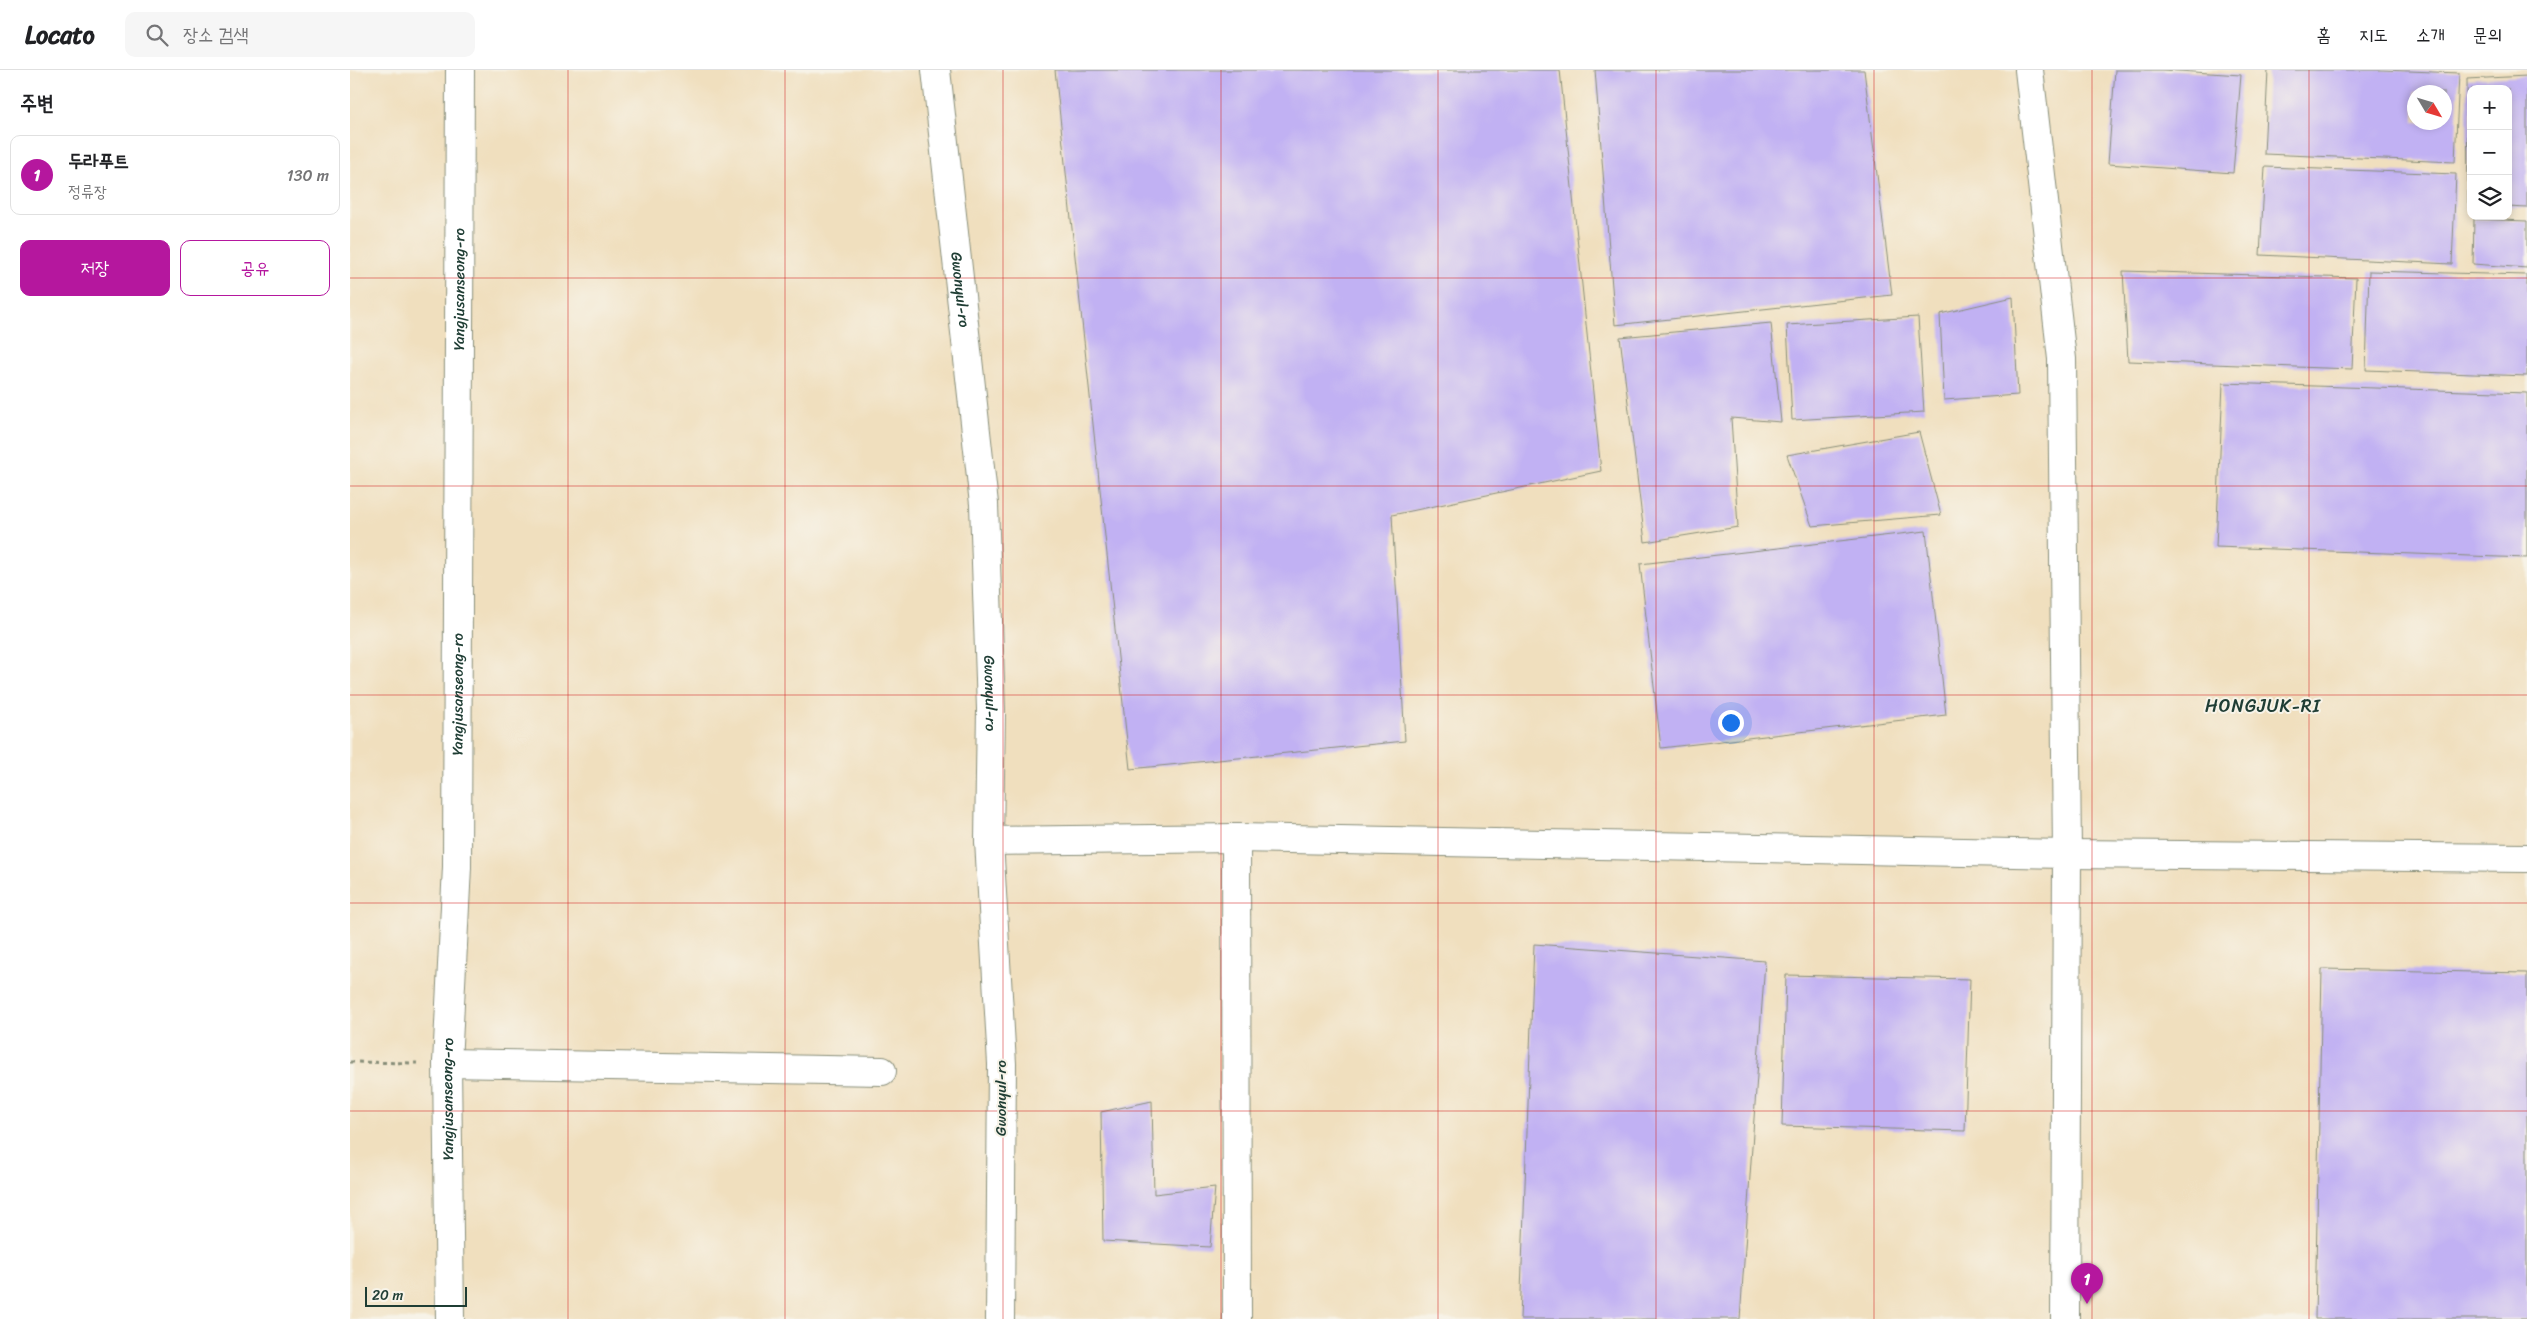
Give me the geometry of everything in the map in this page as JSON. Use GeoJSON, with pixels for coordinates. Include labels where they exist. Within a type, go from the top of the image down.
{"type":"FeatureCollection","features":[{"type":"Feature","properties":{"kind":"street","name":"Yangjusanseong-ro"},"geometry":{"type":"LineString","coordinates":[[450,1319],[447,1063],[457,867],[460,70]]}},
{"type":"Feature","properties":{"kind":"street","name":"Gwonyul-ro"},"geometry":{"type":"LineString","coordinates":[[936,70],[984,504],[991,709],[989,841],[1002,1064],[1000,1319]]}},
{"type":"Feature","properties":{"kind":"street"},"geometry":{"type":"LineString","coordinates":[[2029,70],[2062,359],[2067,854],[2064,1319]]}},
{"type":"Feature","properties":{"kind":"street"},"geometry":{"type":"LineString","coordinates":[[989,841],[1236,838],[2067,854],[2527,858]]}},
{"type":"Feature","properties":{"kind":"street"},"geometry":{"type":"LineString","coordinates":[[1236,838],[1237,1319]]}},
{"type":"Feature","properties":{"kind":"street"},"geometry":{"type":"LineString","coordinates":[[447,1063],[882,1070]]}},
{"type":"Feature","properties":{"kind":"path"},"geometry":{"type":"LineString","coordinates":[[350,1062],[447,1063]]}},
{"type":"Feature","properties":{"kind":"building"},"geometry":{"type":"Polygon","coordinates":[[[1055,70],[1560,70],[1601,471],[1392,515],[1405,741],[1130,769],[1055,70]]]}},
{"type":"Feature","properties":{"kind":"building"},"geometry":{"type":"Polygon","coordinates":[[[1595,70],[1864,70],[1892,295],[1615,325],[1595,70]]]}},
{"type":"Feature","properties":{"kind":"building"},"geometry":{"type":"Polygon","coordinates":[[[2115,70],[2162,70],[2241,75],[2233,173],[2108,164],[2115,70]]]}},
{"type":"Feature","properties":{"kind":"building"},"geometry":{"type":"Polygon","coordinates":[[[2268,70],[2383,70],[2459,73],[2455,162],[2264,154],[2268,70]]]}},
{"type":"Feature","properties":{"kind":"building"},"geometry":{"type":"Polygon","coordinates":[[[2527,76],[2527,208],[2512,207],[2512,85],[2467,85],[2467,79],[2527,76]]]}},
{"type":"Feature","properties":{"kind":"building"},"geometry":{"type":"Polygon","coordinates":[[[2265,167],[2456,174],[2452,264],[2260,255],[2265,167]]]}},
{"type":"Feature","properties":{"kind":"building"},"geometry":{"type":"Polygon","coordinates":[[[2474,220],[2527,221],[2527,268],[2473,264],[2474,220]]]}},
{"type":"Feature","properties":{"kind":"building"},"geometry":{"type":"Polygon","coordinates":[[[2123,271],[2356,278],[2352,369],[2128,361],[2123,271]]]}},
{"type":"Feature","properties":{"kind":"building"},"geometry":{"type":"Polygon","coordinates":[[[2369,271],[2527,275],[2527,376],[2366,370],[2369,271]]]}},
{"type":"Feature","properties":{"kind":"building"},"geometry":{"type":"Polygon","coordinates":[[[2013,297],[2018,395],[1944,400],[1940,314],[2013,297]]]}},
{"type":"Feature","properties":{"kind":"building"},"geometry":{"type":"Polygon","coordinates":[[[1918,317],[1924,412],[1792,420],[1787,325],[1918,317]]]}},
{"type":"Feature","properties":{"kind":"building"},"geometry":{"type":"Polygon","coordinates":[[[1771,323],[1781,422],[1731,418],[1738,527],[1645,542],[1620,337],[1771,323]]]}},
{"type":"Feature","properties":{"kind":"building"},"geometry":{"type":"Polygon","coordinates":[[[2223,383],[2527,393],[2527,558],[2216,547],[2223,383]]]}},
{"type":"Feature","properties":{"kind":"building"},"geometry":{"type":"Polygon","coordinates":[[[1919,432],[1941,515],[1812,526],[1787,455],[1919,432]]]}},
{"type":"Feature","properties":{"kind":"building"},"geometry":{"type":"Polygon","coordinates":[[[1926,531],[1946,715],[1661,748],[1640,564],[1926,531]]]}},
{"type":"Feature","properties":{"kind":"building"},"geometry":{"type":"Polygon","coordinates":[[[1534,944],[1765,961],[1740,1319],[1520,1319],[1534,944]]]}},
{"type":"Feature","properties":{"kind":"building"},"geometry":{"type":"Polygon","coordinates":[[[2322,969],[2527,973],[2527,1319],[2315,1319],[2322,969]]]}},
{"type":"Feature","properties":{"kind":"building"},"geometry":{"type":"Polygon","coordinates":[[[1786,975],[1970,979],[1965,1131],[1782,1126],[1786,975]]]}},
{"type":"Feature","properties":{"kind":"building"},"geometry":{"type":"Polygon","coordinates":[[[1152,1101],[1154,1194],[1215,1187],[1210,1247],[1103,1241],[1101,1112],[1152,1101]]]}},
{"type":"Feature","properties":{"kind":"place","name":"두라푸트"},"geometry":{"type":"Point","coordinates":[2087,1304]}},
{"type":"Feature","properties":{"kind":"district","name":"HONGJUK-RI"},"geometry":{"type":"Point","coordinates":[2263,706]}}]}
